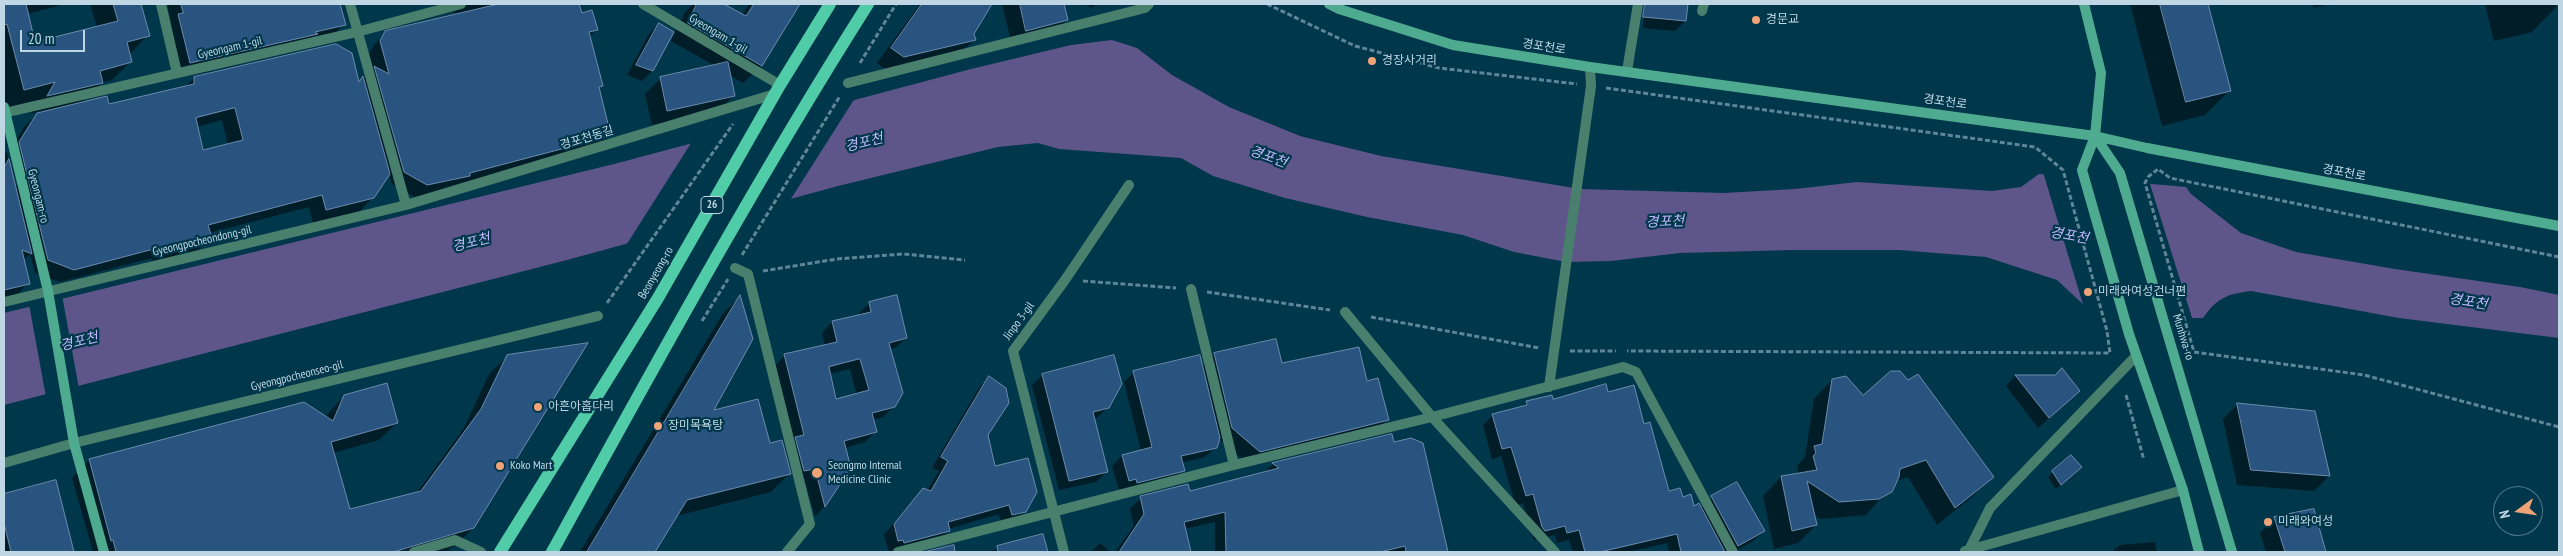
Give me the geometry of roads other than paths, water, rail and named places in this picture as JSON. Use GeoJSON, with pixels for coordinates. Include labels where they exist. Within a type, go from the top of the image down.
{"type":"FeatureCollection","features":[{"type":"Feature","properties":{"kind":"main road","name":"Beonyeong-ro"},"geometry":{"type":"LineString","coordinates":[[500,552],[658,298],[777,90],[830,4]]}},
{"type":"Feature","properties":{"kind":"main road","name":"26"},"geometry":{"type":"LineString","coordinates":[[552,552],[700,284],[808,99],[868,4]]}},
{"type":"Feature","properties":{"kind":"street"},"geometry":{"type":"LineString","coordinates":[[161,4],[177,73]]}},
{"type":"Feature","properties":{"kind":"street"},"geometry":{"type":"LineString","coordinates":[[350,4],[356,32],[406,206]]}},
{"type":"Feature","properties":{"kind":"street","name":"Gyeongam 1-gil"},"geometry":{"type":"LineString","coordinates":[[4,111],[356,32],[461,4]]}},
{"type":"Feature","properties":{"kind":"street","name":"Gyeongam 1-gil"},"geometry":{"type":"LineString","coordinates":[[643,4],[777,90]]}},
{"type":"Feature","properties":{"kind":"street"},"geometry":{"type":"LineString","coordinates":[[846,86],[1145,8],[1149,4]]}},
{"type":"Feature","properties":{"kind":"street","name":"경포천로"},"geometry":{"type":"LineString","coordinates":[[1329,4],[1339,9],[1453,45],[1590,67],[2094,136],[2147,148],[2559,226]]}},
{"type":"Feature","properties":{"kind":"street"},"geometry":{"type":"LineString","coordinates":[[1627,71],[1638,4]]}},
{"type":"Feature","properties":{"kind":"street"},"geometry":{"type":"LineString","coordinates":[[2084,4],[2101,73],[2094,136],[2082,170],[2129,334],[2183,490],[2199,552]]}},
{"type":"Feature","properties":{"kind":"street"},"geometry":{"type":"LineString","coordinates":[[1549,387],[1592,86],[1590,67]]}},
{"type":"Feature","properties":{"kind":"street","name":"경포천동길"},"geometry":{"type":"LineString","coordinates":[[406,206],[748,103],[777,90]]}},
{"type":"Feature","properties":{"kind":"street","name":"Gyeongam-ro"},"geometry":{"type":"LineString","coordinates":[[4,111],[48,291],[74,443]]}},
{"type":"Feature","properties":{"kind":"street","name":"Munhwa-ro"},"geometry":{"type":"LineString","coordinates":[[2094,136],[2120,173],[2172,342],[2232,552]]}},
{"type":"Feature","properties":{"kind":"street","name":"Jinpo 3-gil"},"geometry":{"type":"LineString","coordinates":[[1064,552],[1013,351],[1065,280],[1129,185]]}},
{"type":"Feature","properties":{"kind":"street","name":"Gyeongpocheondong-gil"},"geometry":{"type":"LineString","coordinates":[[4,302],[406,206]]}},
{"type":"Feature","properties":{"kind":"street"},"geometry":{"type":"LineString","coordinates":[[735,268],[748,274],[810,524],[787,552]]}},
{"type":"Feature","properties":{"kind":"street"},"geometry":{"type":"LineString","coordinates":[[1191,289],[1234,465]]}},
{"type":"Feature","properties":{"kind":"street"},"geometry":{"type":"LineString","coordinates":[[1345,312],[1432,417],[1554,552]]}},
{"type":"Feature","properties":{"kind":"street","name":"Gyeongpocheonseo-gil"},"geometry":{"type":"LineString","coordinates":[[4,463],[74,443],[598,316]]}},
{"type":"Feature","properties":{"kind":"street"},"geometry":{"type":"LineString","coordinates":[[1966,552],[1990,508],[2136,356]]}},
{"type":"Feature","properties":{"kind":"street"},"geometry":{"type":"LineString","coordinates":[[898,552],[1622,367],[1636,372],[1733,552]]}},
{"type":"Feature","properties":{"kind":"street"},"geometry":{"type":"LineString","coordinates":[[74,443],[104,552]]}},
{"type":"Feature","properties":{"kind":"street"},"geometry":{"type":"LineString","coordinates":[[1966,552],[2183,490]]}},
{"type":"Feature","properties":{"kind":"street"},"geometry":{"type":"LineString","coordinates":[[414,552],[455,540],[481,552]]}},
{"type":"Feature","properties":{"kind":"water","name":"경포천"},"geometry":{"type":"Polygon","coordinates":[[[1112,40],[1137,48],[1172,75],[1229,107],[1300,136],[1381,156],[1580,189],[1724,193],[1795,189],[1857,182],[1992,191],[2021,187],[2039,174],[2186,187],[2191,194],[2241,233],[2296,252],[2395,269],[2520,287],[2559,295],[2559,338],[2399,318],[2251,291],[2223,298],[2203,318],[2090,319],[2086,307],[2057,280],[1986,257],[1899,250],[1680,253],[1611,261],[1566,262],[1514,252],[1463,235],[1367,217],[1285,198],[1213,176],[1181,158],[1059,149],[1038,143],[998,147],[838,186],[567,260],[4,405],[4,313],[614,164],[971,69],[1071,45],[1112,40]]]}},
{"type":"Feature","properties":{"kind":"place","name":"경문교"},"geometry":{"type":"Point","coordinates":[1756,20]}},
{"type":"Feature","properties":{"kind":"place","name":"경장사거리"},"geometry":{"type":"Point","coordinates":[1372,61]}},
{"type":"Feature","properties":{"kind":"place","name":"미래와여성건너편"},"geometry":{"type":"Point","coordinates":[2088,292]}},
{"type":"Feature","properties":{"kind":"place","name":"아흔아홉다리"},"geometry":{"type":"Point","coordinates":[538,407]}},
{"type":"Feature","properties":{"kind":"place","name":"장미목욕탕"},"geometry":{"type":"Point","coordinates":[658,426]}},
{"type":"Feature","properties":{"kind":"place","name":"Koko Mart"},"geometry":{"type":"Point","coordinates":[500,466]}},
{"type":"Feature","properties":{"kind":"place","name":"Seongmo Internal Medicine Clinic"},"geometry":{"type":"Point","coordinates":[817,473]}},
{"type":"Feature","properties":{"kind":"place","name":"미래와여성"},"geometry":{"type":"Point","coordinates":[2268,522]}}]}
